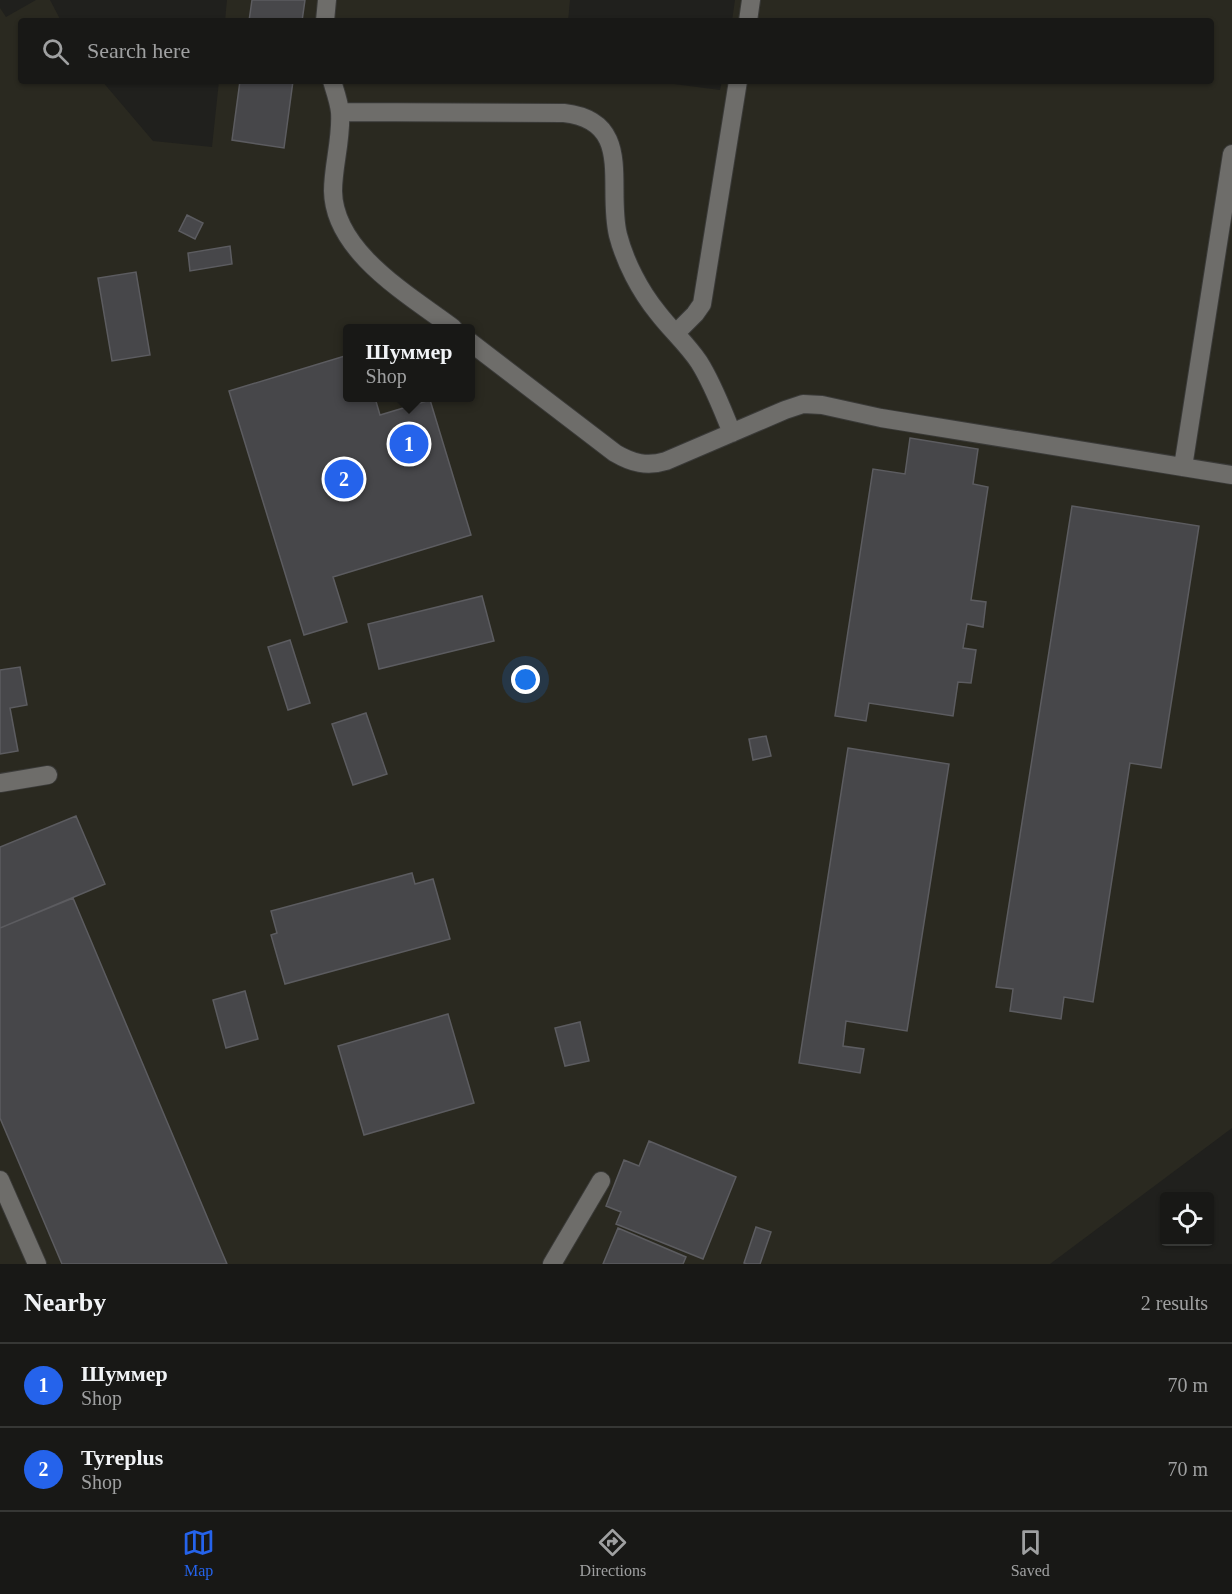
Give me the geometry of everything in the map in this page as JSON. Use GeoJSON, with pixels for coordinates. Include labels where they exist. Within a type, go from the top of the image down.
{"type":"FeatureCollection","features":[{"type":"Feature","properties":{"kind":"lane"},"geometry":{"type":"LineString","coordinates":[[325,18],[327,0]]}},
{"type":"Feature","properties":{"kind":"lane"},"geometry":{"type":"LineString","coordinates":[[748,18],[751,0]]}},
{"type":"Feature","properties":{"kind":"lane"},"geometry":{"type":"LineString","coordinates":[[333,84],[340,112],[333,190],[335,212],[359,253],[448,324]]}},
{"type":"Feature","properties":{"kind":"lane"},"geometry":{"type":"LineString","coordinates":[[676,333],[702,304],[738,84]]}},
{"type":"Feature","properties":{"kind":"lane"},"geometry":{"type":"LineString","coordinates":[[340,112],[564,112],[581,114],[596,122],[607,135],[613,152],[618,235],[628,261],[646,298],[688,347],[704,371],[732,433]]}},
{"type":"Feature","properties":{"kind":"lane"},"geometry":{"type":"LineString","coordinates":[[1183,467],[1232,154]]}},
{"type":"Feature","properties":{"kind":"lane"},"geometry":{"type":"LineString","coordinates":[[475,345],[628,461],[654,465],[803,404],[822,405],[882,418],[1232,475]]}},
{"type":"Feature","properties":{"kind":"lane"},"geometry":{"type":"LineString","coordinates":[[0,783],[48,775]]}},
{"type":"Feature","properties":{"kind":"lane"},"geometry":{"type":"LineString","coordinates":[[0,1180],[37,1264]]}},
{"type":"Feature","properties":{"kind":"lane"},"geometry":{"type":"LineString","coordinates":[[552,1264],[601,1181]]}},
{"type":"Feature","properties":{"kind":"shaded area"},"geometry":{"type":"Polygon","coordinates":[[[36,0],[50,0],[59,18],[18,18],[18,84],[105,84],[153,141],[212,147],[219,84],[674,84],[720,90],[721,84],[1214,84],[1214,18],[732,18],[735,0],[1232,0],[1232,1128],[1050,1264],[0,1264],[0,8],[6,17],[36,0]]]}},
{"type":"Feature","properties":{"kind":"shaded area"},"geometry":{"type":"Polygon","coordinates":[[[227,0],[570,0],[568,18],[225,18],[227,0]]]}},
{"type":"Feature","properties":{"kind":"building"},"geometry":{"type":"Polygon","coordinates":[[[252,0],[305,0],[302,18],[249,18],[252,0]]]}},
{"type":"Feature","properties":{"kind":"building"},"geometry":{"type":"Polygon","coordinates":[[[240,84],[293,84],[284,148],[232,140],[240,84]]]}},
{"type":"Feature","properties":{"kind":"building"},"geometry":{"type":"Polygon","coordinates":[[[187,215],[203,223],[195,239],[179,231],[187,215]]]}},
{"type":"Feature","properties":{"kind":"building"},"geometry":{"type":"Polygon","coordinates":[[[230,246],[232,264],[190,271],[188,253],[230,246]]]}},
{"type":"Feature","properties":{"kind":"building"},"geometry":{"type":"Polygon","coordinates":[[[136,272],[150,355],[112,361],[98,278],[136,272]]]}},
{"type":"Feature","properties":{"kind":"building"},"geometry":{"type":"Polygon","coordinates":[[[343,357],[343,402],[376,402],[380,415],[423,402],[431,402],[471,535],[333,577],[347,622],[304,635],[229,391],[343,357]]]}},
{"type":"Feature","properties":{"kind":"building"},"geometry":{"type":"Polygon","coordinates":[[[910,438],[978,449],[973,484],[988,487],[971,600],[986,602],[983,627],[967,624],[963,648],[976,650],[971,683],[958,682],[953,716],[869,703],[866,721],[835,716],[873,469],[905,474],[910,438]]]}},
{"type":"Feature","properties":{"kind":"building"},"geometry":{"type":"Polygon","coordinates":[[[1072,506],[1199,526],[1161,768],[1130,763],[1093,1002],[1064,997],[1061,1019],[1010,1011],[1013,989],[996,987],[1072,506]]]}},
{"type":"Feature","properties":{"kind":"building"},"geometry":{"type":"Polygon","coordinates":[[[482,596],[494,641],[379,669],[368,624],[482,596]]]}},
{"type":"Feature","properties":{"kind":"building"},"geometry":{"type":"Polygon","coordinates":[[[290,640],[310,703],[288,710],[268,647],[290,640]]]}},
{"type":"Feature","properties":{"kind":"building"},"geometry":{"type":"Polygon","coordinates":[[[20,667],[27,705],[10,708],[18,751],[0,754],[0,670],[20,667]]]}},
{"type":"Feature","properties":{"kind":"building"},"geometry":{"type":"Polygon","coordinates":[[[366,713],[387,774],[353,785],[332,724],[366,713]]]}},
{"type":"Feature","properties":{"kind":"building"},"geometry":{"type":"Polygon","coordinates":[[[766,736],[771,756],[753,760],[749,739],[766,736]]]}},
{"type":"Feature","properties":{"kind":"building"},"geometry":{"type":"Polygon","coordinates":[[[848,748],[949,764],[907,1031],[846,1021],[843,1046],[864,1049],[860,1073],[799,1063],[848,748]]]}},
{"type":"Feature","properties":{"kind":"building"},"geometry":{"type":"Polygon","coordinates":[[[76,816],[105,884],[0,928],[0,847],[76,816]]]}},
{"type":"Feature","properties":{"kind":"building"},"geometry":{"type":"Polygon","coordinates":[[[412,873],[415,884],[433,879],[450,939],[285,984],[271,935],[277,933],[271,911],[412,873]]]}},
{"type":"Feature","properties":{"kind":"building"},"geometry":{"type":"Polygon","coordinates":[[[73,898],[227,1264],[62,1264],[0,1118],[0,928],[73,898]]]}},
{"type":"Feature","properties":{"kind":"building"},"geometry":{"type":"Polygon","coordinates":[[[245,991],[258,1039],[226,1048],[213,1000],[245,991]]]}},
{"type":"Feature","properties":{"kind":"building"},"geometry":{"type":"Polygon","coordinates":[[[448,1014],[474,1103],[364,1135],[338,1046],[448,1014]]]}},
{"type":"Feature","properties":{"kind":"building"},"geometry":{"type":"Polygon","coordinates":[[[580,1022],[589,1061],[565,1066],[555,1028],[580,1022]]]}},
{"type":"Feature","properties":{"kind":"building"},"geometry":{"type":"Polygon","coordinates":[[[649,1141],[736,1177],[703,1259],[616,1224],[621,1212],[606,1206],[624,1160],[639,1166],[649,1141]]]}},
{"type":"Feature","properties":{"kind":"building"},"geometry":{"type":"Polygon","coordinates":[[[756,1227],[771,1232],[760,1264],[747,1264],[744,1263],[756,1227]]]}},
{"type":"Feature","properties":{"kind":"building"},"geometry":{"type":"Polygon","coordinates":[[[618,1228],[686,1257],[683,1264],[603,1264],[618,1228]]]}},
{"type":"Feature","properties":{"kind":"place","name":"Шуммер"},"geometry":{"type":"Point","coordinates":[409,444]}},
{"type":"Feature","properties":{"kind":"place","name":"Tyreplus"},"geometry":{"type":"Point","coordinates":[344,479]}}]}
